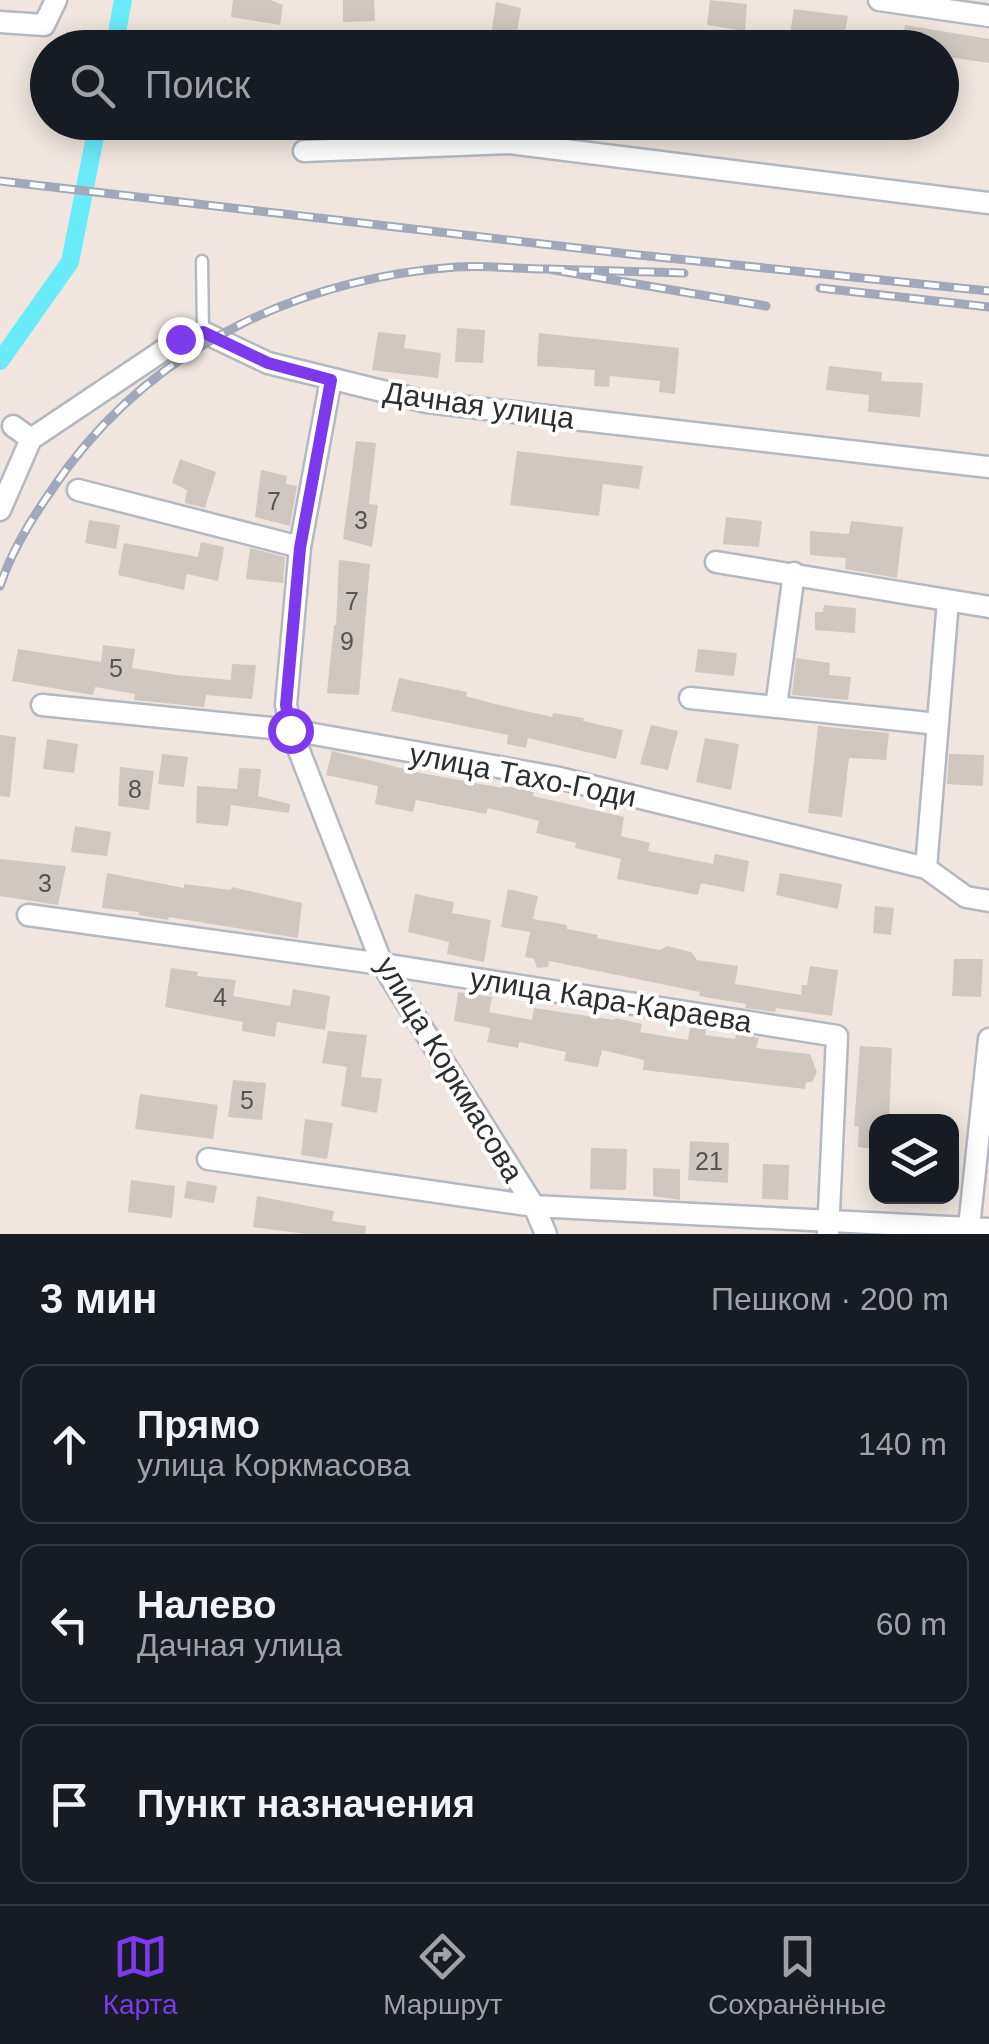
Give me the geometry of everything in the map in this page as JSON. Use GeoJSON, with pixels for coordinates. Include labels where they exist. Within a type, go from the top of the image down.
{"type":"FeatureCollection","features":[{"type":"Feature","properties":{"kind":"street"},"geometry":{"type":"LineString","coordinates":[[0,22],[44,26],[56,0]]}},
{"type":"Feature","properties":{"kind":"street"},"geometry":{"type":"LineString","coordinates":[[878,0],[989,16]]}},
{"type":"Feature","properties":{"kind":"street"},"geometry":{"type":"LineString","coordinates":[[304,151],[509,143],[989,203]]}},
{"type":"Feature","properties":{"kind":"street"},"geometry":{"type":"LineString","coordinates":[[0,510],[31,439],[180,339],[203,332]]}},
{"type":"Feature","properties":{"kind":"street","name":"Дачная улица"},"geometry":{"type":"LineString","coordinates":[[203,332],[268,363],[426,402],[989,467]]}},
{"type":"Feature","properties":{"kind":"street","name":"улица Коркмасова"},"geometry":{"type":"LineString","coordinates":[[331,380],[300,548],[286,705],[290,730],[382,964],[534,1206],[546,1234]]}},
{"type":"Feature","properties":{"kind":"street"},"geometry":{"type":"LineString","coordinates":[[6,420],[31,439]]}},
{"type":"Feature","properties":{"kind":"street"},"geometry":{"type":"LineString","coordinates":[[78,490],[300,548]]}},
{"type":"Feature","properties":{"kind":"street"},"geometry":{"type":"LineString","coordinates":[[716,562],[989,607]]}},
{"type":"Feature","properties":{"kind":"street"},"geometry":{"type":"LineString","coordinates":[[776,706],[794,572]]}},
{"type":"Feature","properties":{"kind":"street"},"geometry":{"type":"LineString","coordinates":[[926,868],[948,600]]}},
{"type":"Feature","properties":{"kind":"street"},"geometry":{"type":"LineString","coordinates":[[690,698],[938,724]]}},
{"type":"Feature","properties":{"kind":"street","name":"улица Тахо-Годи"},"geometry":{"type":"LineString","coordinates":[[42,706],[290,730],[555,777],[926,868],[966,897],[989,901]]}},
{"type":"Feature","properties":{"kind":"street","name":"улица Кара-Караева"},"geometry":{"type":"LineString","coordinates":[[28,915],[382,964],[837,1036],[828,1227]]}},
{"type":"Feature","properties":{"kind":"street"},"geometry":{"type":"LineString","coordinates":[[208,1159],[534,1206],[828,1227],[979,1228],[989,1039]]}},
{"type":"Feature","properties":{"kind":"lane"},"geometry":{"type":"LineString","coordinates":[[202,261],[203,332]]}},
{"type":"Feature","properties":{"kind":"building"},"geometry":{"type":"Polygon","coordinates":[[[233,0],[270,0],[283,5],[280,25],[231,17],[233,0]]]}},
{"type":"Feature","properties":{"kind":"building"},"geometry":{"type":"Polygon","coordinates":[[[343,0],[374,0],[375,21],[343,22],[343,0]]]}},
{"type":"Feature","properties":{"kind":"building"},"geometry":{"type":"Polygon","coordinates":[[[710,0],[747,4],[745,30],[707,25],[710,0]]]}},
{"type":"Feature","properties":{"kind":"building"},"geometry":{"type":"Polygon","coordinates":[[[496,2],[521,8],[517,30],[492,30],[496,2]]]}},
{"type":"Feature","properties":{"kind":"building"},"geometry":{"type":"Polygon","coordinates":[[[794,9],[848,16],[845,30],[790,30],[794,9]]]}},
{"type":"Feature","properties":{"kind":"building"},"geometry":{"type":"Polygon","coordinates":[[[905,25],[935,30],[904,30],[905,25]]]}},
{"type":"Feature","properties":{"kind":"building"},"geometry":{"type":"Polygon","coordinates":[[[959,34],[989,39],[989,63],[959,59],[959,34]]]}},
{"type":"Feature","properties":{"kind":"building"},"geometry":{"type":"Polygon","coordinates":[[[457,328],[485,330],[483,363],[455,362],[457,328]]]}},
{"type":"Feature","properties":{"kind":"building"},"geometry":{"type":"Polygon","coordinates":[[[378,332],[406,335],[404,348],[441,353],[438,378],[372,370],[378,332]]]}},
{"type":"Feature","properties":{"kind":"building"},"geometry":{"type":"Polygon","coordinates":[[[539,333],[679,348],[675,394],[659,392],[660,381],[610,376],[609,387],[594,386],[595,370],[537,366],[539,333]]]}},
{"type":"Feature","properties":{"kind":"building"},"geometry":{"type":"Polygon","coordinates":[[[829,366],[882,372],[881,381],[923,383],[920,417],[868,412],[869,395],[826,390],[829,366]]]}},
{"type":"Feature","properties":{"kind":"building"},"geometry":{"type":"Polygon","coordinates":[[[356,441],[376,443],[369,504],[378,505],[372,547],[343,539],[356,441]]]}},
{"type":"Feature","properties":{"kind":"building"},"geometry":{"type":"Polygon","coordinates":[[[517,451],[643,466],[639,489],[603,484],[599,516],[510,505],[517,451]]]}},
{"type":"Feature","properties":{"kind":"building"},"geometry":{"type":"Polygon","coordinates":[[[180,459],[216,472],[205,508],[185,503],[187,490],[172,483],[180,459]]]}},
{"type":"Feature","properties":{"kind":"building"},"geometry":{"type":"Polygon","coordinates":[[[261,470],[287,476],[286,484],[297,486],[290,526],[255,517],[261,470]]]}},
{"type":"Feature","properties":{"kind":"building"},"geometry":{"type":"Polygon","coordinates":[[[726,517],[762,521],[759,547],[723,544],[726,517]]]}},
{"type":"Feature","properties":{"kind":"building"},"geometry":{"type":"Polygon","coordinates":[[[89,520],[120,525],[116,549],[85,543],[89,520]]]}},
{"type":"Feature","properties":{"kind":"building"},"geometry":{"type":"Polygon","coordinates":[[[851,521],[903,527],[897,578],[845,569],[846,558],[810,555],[810,531],[849,534],[851,521]]]}},
{"type":"Feature","properties":{"kind":"building"},"geometry":{"type":"Polygon","coordinates":[[[201,542],[224,547],[218,581],[187,574],[184,590],[118,575],[124,543],[198,557],[201,542]]]}},
{"type":"Feature","properties":{"kind":"building"},"geometry":{"type":"Polygon","coordinates":[[[250,548],[285,557],[283,583],[246,579],[250,548]]]}},
{"type":"Feature","properties":{"kind":"building"},"geometry":{"type":"Polygon","coordinates":[[[339,560],[370,564],[359,695],[327,693],[339,560]]]}},
{"type":"Feature","properties":{"kind":"building"},"geometry":{"type":"Polygon","coordinates":[[[824,605],[856,608],[855,633],[815,630],[815,612],[823,612],[824,605]]]}},
{"type":"Feature","properties":{"kind":"building"},"geometry":{"type":"Polygon","coordinates":[[[103,645],[135,649],[132,668],[177,675],[231,680],[232,664],[256,665],[252,699],[206,695],[204,707],[134,700],[135,694],[95,687],[93,695],[12,681],[18,649],[101,662],[103,645]]]}},
{"type":"Feature","properties":{"kind":"building"},"geometry":{"type":"Polygon","coordinates":[[[698,649],[737,653],[734,676],[695,672],[698,649]]]}},
{"type":"Feature","properties":{"kind":"building"},"geometry":{"type":"Polygon","coordinates":[[[796,658],[830,663],[829,675],[851,677],[848,700],[792,695],[796,658]]]}},
{"type":"Feature","properties":{"kind":"building"},"geometry":{"type":"Polygon","coordinates":[[[399,678],[467,692],[466,696],[495,704],[552,717],[553,713],[584,718],[583,721],[623,730],[616,759],[528,738],[526,748],[507,744],[508,735],[391,711],[399,678]]]}},
{"type":"Feature","properties":{"kind":"building"},"geometry":{"type":"Polygon","coordinates":[[[651,725],[678,731],[668,770],[640,764],[651,725]]]}},
{"type":"Feature","properties":{"kind":"building"},"geometry":{"type":"Polygon","coordinates":[[[818,726],[889,733],[886,760],[849,758],[842,817],[808,813],[818,726]]]}},
{"type":"Feature","properties":{"kind":"building"},"geometry":{"type":"Polygon","coordinates":[[[0,735],[16,737],[10,797],[0,796],[0,735]]]}},
{"type":"Feature","properties":{"kind":"building"},"geometry":{"type":"Polygon","coordinates":[[[705,738],[739,744],[731,790],[696,782],[705,738]]]}},
{"type":"Feature","properties":{"kind":"building"},"geometry":{"type":"Polygon","coordinates":[[[47,739],[78,744],[74,773],[43,769],[47,739]]]}},
{"type":"Feature","properties":{"kind":"building"},"geometry":{"type":"Polygon","coordinates":[[[332,751],[421,773],[534,792],[533,796],[624,817],[621,836],[650,843],[648,851],[713,864],[715,854],[749,861],[744,892],[701,883],[698,895],[617,879],[621,859],[575,848],[576,843],[536,833],[539,821],[488,808],[486,814],[416,800],[413,812],[375,804],[378,786],[326,775],[332,751]]]}},
{"type":"Feature","properties":{"kind":"building"},"geometry":{"type":"Polygon","coordinates":[[[162,754],[188,757],[184,787],[158,784],[162,754]]]}},
{"type":"Feature","properties":{"kind":"building"},"geometry":{"type":"Polygon","coordinates":[[[949,754],[984,755],[983,786],[947,784],[949,754]]]}},
{"type":"Feature","properties":{"kind":"building"},"geometry":{"type":"Polygon","coordinates":[[[120,767],[154,771],[149,810],[118,806],[120,767]]]}},
{"type":"Feature","properties":{"kind":"building"},"geometry":{"type":"Polygon","coordinates":[[[239,768],[261,769],[258,796],[290,804],[289,813],[231,805],[228,826],[196,823],[197,786],[237,789],[239,768]]]}},
{"type":"Feature","properties":{"kind":"building"},"geometry":{"type":"Polygon","coordinates":[[[75,826],[111,832],[107,856],[71,852],[75,826]]]}},
{"type":"Feature","properties":{"kind":"building"},"geometry":{"type":"Polygon","coordinates":[[[0,859],[66,866],[58,905],[0,896],[0,859]]]}},
{"type":"Feature","properties":{"kind":"building"},"geometry":{"type":"Polygon","coordinates":[[[107,873],[184,888],[184,884],[231,890],[232,887],[302,903],[298,938],[102,908],[107,873]]]}},
{"type":"Feature","properties":{"kind":"building"},"geometry":{"type":"Polygon","coordinates":[[[780,873],[842,884],[838,909],[776,895],[780,873]]]}},
{"type":"Feature","properties":{"kind":"building"},"geometry":{"type":"Polygon","coordinates":[[[508,889],[538,896],[533,919],[567,925],[567,929],[598,935],[597,938],[660,950],[667,946],[691,952],[697,960],[738,966],[735,984],[801,995],[810,966],[838,970],[832,1016],[745,1008],[746,1004],[699,996],[700,992],[549,961],[548,967],[537,968],[534,959],[525,957],[530,932],[501,927],[508,889]]]}},
{"type":"Feature","properties":{"kind":"building"},"geometry":{"type":"Polygon","coordinates":[[[415,894],[454,902],[452,913],[491,920],[484,962],[447,954],[449,942],[408,932],[415,894]]]}},
{"type":"Feature","properties":{"kind":"building"},"geometry":{"type":"Polygon","coordinates":[[[875,906],[894,908],[891,935],[873,933],[875,906]]]}},
{"type":"Feature","properties":{"kind":"building"},"geometry":{"type":"Polygon","coordinates":[[[954,959],[983,959],[981,997],[952,996],[954,959]]]}},
{"type":"Feature","properties":{"kind":"building"},"geometry":{"type":"Polygon","coordinates":[[[171,968],[198,972],[197,976],[236,980],[233,996],[290,1006],[293,989],[330,996],[325,1030],[277,1022],[275,1037],[242,1031],[243,1022],[165,1007],[171,968]]]}},
{"type":"Feature","properties":{"kind":"building"},"geometry":{"type":"Polygon","coordinates":[[[458,992],[492,997],[489,1012],[532,1020],[534,1008],[615,1018],[642,1024],[640,1032],[688,1040],[690,1027],[706,1029],[705,1035],[759,1038],[756,1048],[810,1054],[817,1072],[812,1082],[806,1082],[805,1089],[643,1070],[644,1060],[602,1050],[598,1067],[564,1061],[566,1052],[519,1042],[518,1048],[487,1042],[490,1028],[454,1021],[458,992]]]}},
{"type":"Feature","properties":{"kind":"building"},"geometry":{"type":"Polygon","coordinates":[[[328,1031],[367,1035],[361,1077],[382,1079],[377,1113],[341,1106],[347,1067],[322,1063],[328,1031]]]}},
{"type":"Feature","properties":{"kind":"building"},"geometry":{"type":"Polygon","coordinates":[[[860,1046],[892,1048],[889,1114],[869,1114],[869,1148],[858,1147],[859,1127],[854,1126],[860,1046]]]}},
{"type":"Feature","properties":{"kind":"building"},"geometry":{"type":"Polygon","coordinates":[[[233,1080],[266,1083],[262,1120],[228,1117],[233,1080]]]}},
{"type":"Feature","properties":{"kind":"building"},"geometry":{"type":"Polygon","coordinates":[[[140,1094],[218,1105],[213,1139],[135,1129],[140,1094]]]}},
{"type":"Feature","properties":{"kind":"building"},"geometry":{"type":"Polygon","coordinates":[[[305,1119],[333,1123],[327,1159],[301,1155],[305,1119]]]}},
{"type":"Feature","properties":{"kind":"building"},"geometry":{"type":"Polygon","coordinates":[[[690,1141],[729,1143],[728,1183],[688,1180],[690,1141]]]}},
{"type":"Feature","properties":{"kind":"building"},"geometry":{"type":"Polygon","coordinates":[[[591,1148],[627,1149],[626,1190],[590,1189],[591,1148]]]}},
{"type":"Feature","properties":{"kind":"building"},"geometry":{"type":"Polygon","coordinates":[[[763,1164],[789,1165],[788,1200],[762,1199],[763,1164]]]}},
{"type":"Feature","properties":{"kind":"building"},"geometry":{"type":"Polygon","coordinates":[[[653,1168],[680,1169],[680,1200],[653,1196],[653,1168]]]}},
{"type":"Feature","properties":{"kind":"building"},"geometry":{"type":"Polygon","coordinates":[[[131,1180],[175,1186],[172,1218],[128,1212],[131,1180]]]}},
{"type":"Feature","properties":{"kind":"building"},"geometry":{"type":"Polygon","coordinates":[[[187,1181],[217,1186],[214,1203],[184,1198],[187,1181]]]}},
{"type":"Feature","properties":{"kind":"building"},"geometry":{"type":"Polygon","coordinates":[[[257,1196],[334,1211],[332,1221],[366,1226],[365,1234],[306,1234],[253,1227],[257,1196]]]}},
{"type":"Feature","properties":{"kind":"waterway"},"geometry":{"type":"LineString","coordinates":[[117,30],[123,0]]}},
{"type":"Feature","properties":{"kind":"waterway"},"geometry":{"type":"LineString","coordinates":[[0,361],[70,262],[94,140]]}},
{"type":"Feature","properties":{"kind":"railway"},"geometry":{"type":"LineString","coordinates":[[0,181],[629,254],[989,291]]}},
{"type":"Feature","properties":{"kind":"railway"},"geometry":{"type":"LineString","coordinates":[[0,586],[21,539],[68,467],[105,423],[146,385],[192,352],[291,302],[344,285],[456,267],[548,269]]}},
{"type":"Feature","properties":{"kind":"railway"},"geometry":{"type":"LineString","coordinates":[[684,273],[548,269],[766,306]]}},
{"type":"Feature","properties":{"kind":"railway"},"geometry":{"type":"LineString","coordinates":[[820,288],[989,307]]}},
{"type":"Feature","properties":{"kind":"route"},"geometry":{"type":"LineString","coordinates":[[180,339],[203,332],[268,363],[331,380],[300,548],[286,705],[290,730]]}}]}
